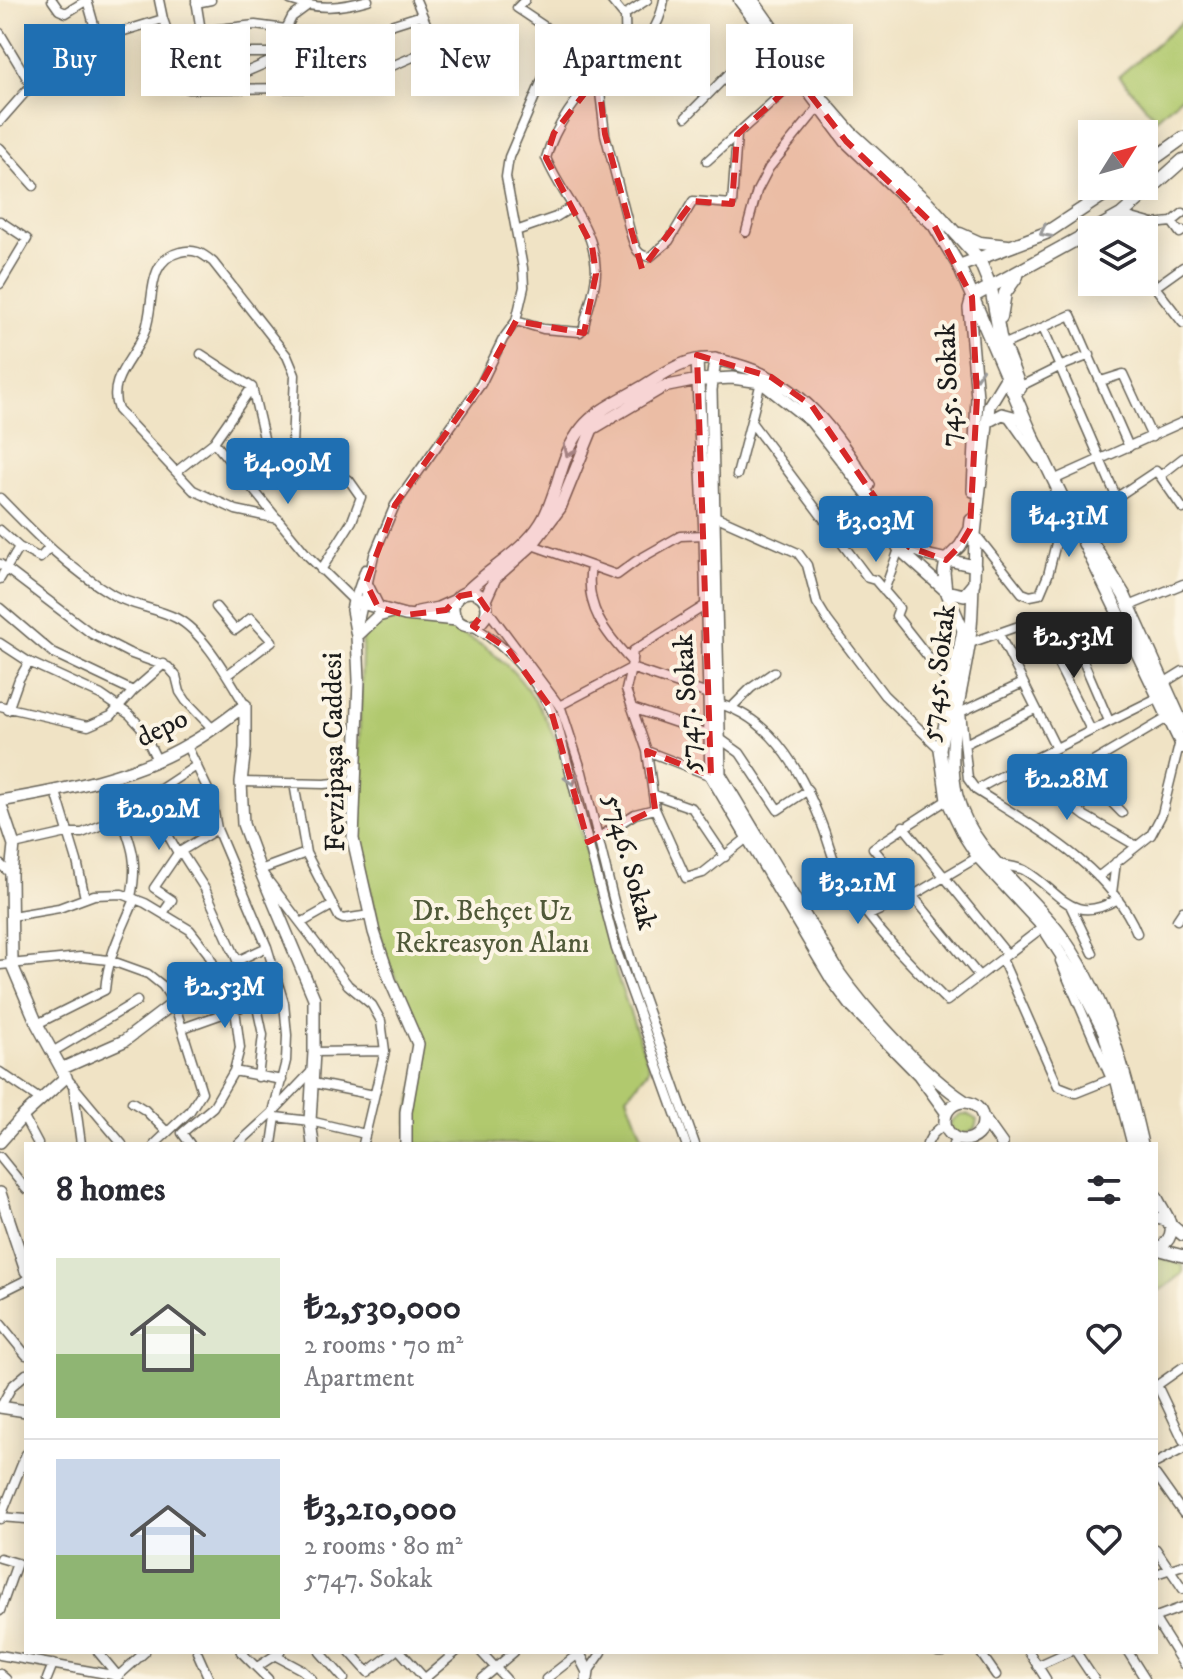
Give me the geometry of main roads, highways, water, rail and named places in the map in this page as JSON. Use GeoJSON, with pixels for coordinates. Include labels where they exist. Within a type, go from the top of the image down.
{"type":"FeatureCollection","features":[{"type":"Feature","properties":{"kind":"main road"},"geometry":{"type":"LineString","coordinates":[[740,0],[818,108],[846,141],[934,225],[959,266],[1008,373],[1031,433],[1181,744]]}},
{"type":"Feature","properties":{"kind":"main road"},"geometry":{"type":"LineString","coordinates":[[752,0],[824,102],[850,132],[929,204],[979,259],[991,288],[1008,373],[1019,387],[1081,521],[1129,606],[1183,726]]}},
{"type":"Feature","properties":{"kind":"main road"},"geometry":{"type":"LineString","coordinates":[[1158,156],[1183,138]]}},
{"type":"Feature","properties":{"kind":"main road"},"geometry":{"type":"LineString","coordinates":[[1119,216],[1183,160]]}},
{"type":"Feature","properties":{"kind":"main road"},"geometry":{"type":"LineString","coordinates":[[959,266],[1046,233],[1096,200]]}},
{"type":"Feature","properties":{"kind":"main road"},"geometry":{"type":"LineString","coordinates":[[951,228],[980,243],[1018,245]]}},
{"type":"Feature","properties":{"kind":"main road"},"geometry":{"type":"LineString","coordinates":[[972,297],[1078,238]]}},
{"type":"Feature","properties":{"kind":"main road"},"geometry":{"type":"LineString","coordinates":[[1001,341],[1005,293],[1020,271]]}},
{"type":"Feature","properties":{"kind":"main road","name":"745. Sokak"},"geometry":{"type":"LineString","coordinates":[[946,560],[960,546],[970,529],[977,397],[969,308],[972,297]]}},
{"type":"Feature","properties":{"kind":"main road"},"geometry":{"type":"LineString","coordinates":[[357,636],[378,616],[438,608],[461,596],[522,543],[542,521],[566,455],[584,425],[656,378],[697,360],[715,359],[771,377],[812,406],[833,430],[909,547],[975,566]]}},
{"type":"Feature","properties":{"kind":"main road","name":"5747. Sokak"},"geometry":{"type":"LineString","coordinates":[[715,359],[711,390],[725,706],[714,736],[711,776],[832,980],[853,1008],[919,1075],[945,1118]]}},
{"type":"Feature","properties":{"kind":"main road","name":"5747. Sokak"},"geometry":{"type":"LineString","coordinates":[[697,360],[708,694],[720,774],[840,974],[870,1012],[938,1081],[966,1102]]}},
{"type":"Feature","properties":{"kind":"main road","name":"745. Sokak"},"geometry":{"type":"LineString","coordinates":[[973,586],[975,534],[989,406],[1008,373]]}},
{"type":"Feature","properties":{"kind":"main road"},"geometry":{"type":"LineString","coordinates":[[486,604],[476,593],[461,596],[453,610],[462,624],[473,626],[485,618],[486,604],[495,578],[532,545],[560,508],[592,429],[663,387],[698,380],[732,378],[761,382],[811,421],[870,497],[899,549],[946,591],[964,595],[973,586]]}},
{"type":"Feature","properties":{"kind":"main road"},"geometry":{"type":"LineString","coordinates":[[987,422],[1002,414],[1007,415],[1021,419],[1031,433]]}},
{"type":"Feature","properties":{"kind":"main road"},"geometry":{"type":"LineString","coordinates":[[946,560],[946,591]]}},
{"type":"Feature","properties":{"kind":"main road"},"geometry":{"type":"LineString","coordinates":[[366,583],[378,607],[399,613],[457,620]]}},
{"type":"Feature","properties":{"kind":"main road","name":"5745. Sokak"},"geometry":{"type":"LineString","coordinates":[[973,586],[970,643],[951,743],[957,796],[975,839],[1057,930],[1086,978],[1118,1050],[1141,1142]]}},
{"type":"Feature","properties":{"kind":"main road","name":"5745. Sokak"},"geometry":{"type":"LineString","coordinates":[[946,591],[963,630],[940,749],[947,800],[978,857],[1056,944],[1104,1032],[1132,1142]]}},
{"type":"Feature","properties":{"kind":"main road","name":"Fevzipaşa Caddesi"},"geometry":{"type":"LineString","coordinates":[[378,607],[358,601],[352,610],[359,680],[353,839],[370,915],[390,980],[418,1044],[406,1112],[406,1142]]}},
{"type":"Feature","properties":{"kind":"main road","name":"depo"},"geometry":{"type":"LineString","coordinates":[[0,802],[56,792],[157,760],[187,746],[245,705],[241,782],[243,824],[314,998],[310,1121],[313,1142]]}},
{"type":"Feature","properties":{"kind":"main road"},"geometry":{"type":"LineString","coordinates":[[0,802],[14,845],[6,965],[67,1077]]}},
{"type":"Feature","properties":{"kind":"main road"},"geometry":{"type":"LineString","coordinates":[[0,1142],[23,1116],[67,1077],[124,1041],[174,1003]]}},
{"type":"Feature","properties":{"kind":"main road"},"geometry":{"type":"LineString","coordinates":[[982,1116],[978,1134],[967,1141],[959,1142],[950,1135],[945,1118],[955,1104],[966,1102],[976,1106],[1001,1142]]}},
{"type":"Feature","properties":{"kind":"main road"},"geometry":{"type":"LineString","coordinates":[[0,1193],[2,1209],[24,1266]]}},
{"type":"Feature","properties":{"kind":"main road"},"geometry":{"type":"LineString","coordinates":[[1158,1200],[1172,1226],[1171,1237],[1158,1249]]}},
{"type":"Feature","properties":{"kind":"main road"},"geometry":{"type":"LineString","coordinates":[[1158,1219],[1183,1235]]}},
{"type":"Feature","properties":{"kind":"main road"},"geometry":{"type":"LineString","coordinates":[[1158,1249],[1183,1256]]}},
{"type":"Feature","properties":{"kind":"main road"},"geometry":{"type":"LineString","coordinates":[[0,1407],[24,1411]]}},
{"type":"Feature","properties":{"kind":"main road"},"geometry":{"type":"LineString","coordinates":[[578,1654],[586,1677]]}},
{"type":"Feature","properties":{"kind":"park label","name":"Dr. Behçet Uz Rekreasyon Alanı"},"geometry":{"type":"Point","coordinates":[492,927]}}]}
